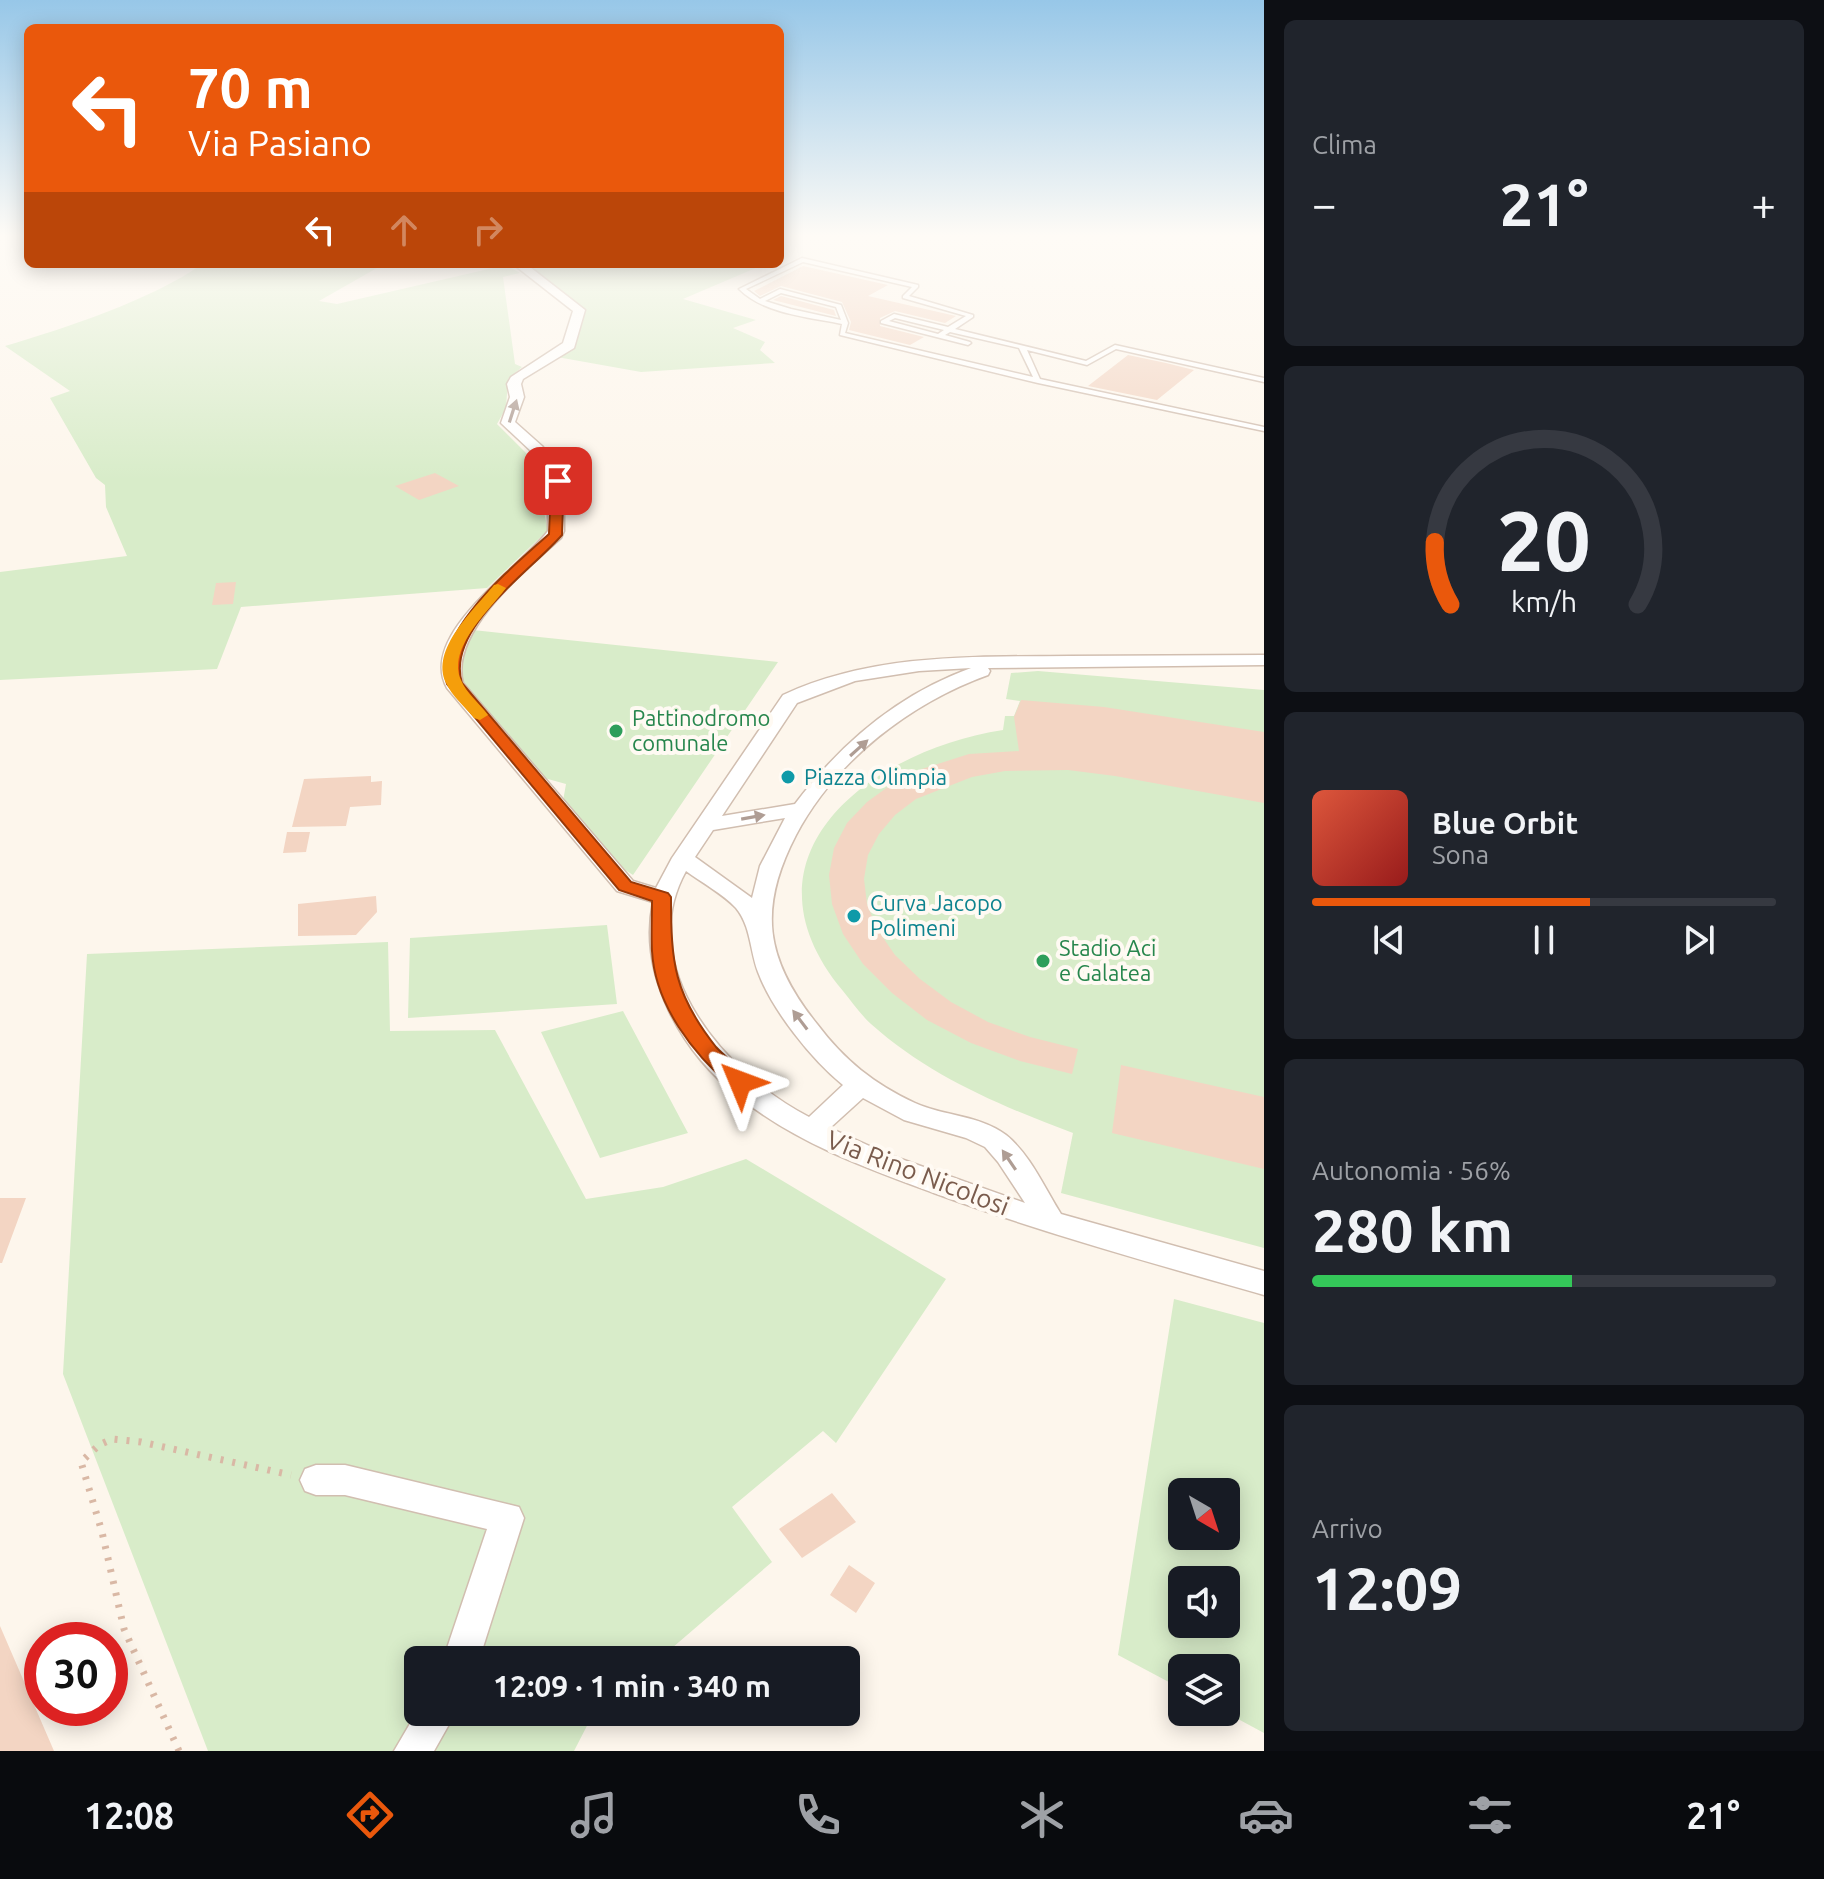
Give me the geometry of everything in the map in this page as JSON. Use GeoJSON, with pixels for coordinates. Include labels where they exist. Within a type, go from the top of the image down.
{"type":"FeatureCollection","features":[{"type":"Feature","properties":{"kind":"street"},"geometry":{"type":"LineString","coordinates":[[577,317],[569,345],[518,377],[514,384],[517,397],[508,423],[537,449],[556,473],[558,528],[555,535],[489,600],[458,641],[450,670],[454,684],[625,886],[662,897],[683,858],[790,699],[813,686],[881,669],[1009,663],[1264,660]]}},
{"type":"Feature","properties":{"kind":"street"},"geometry":{"type":"LineString","coordinates":[[1009,663],[961,677],[893,717],[813,791],[786,831],[771,864],[762,905],[762,936],[769,970],[788,1004],[817,1043],[860,1085],[912,1113],[996,1140],[1053,1224]]}},
{"type":"Feature","properties":{"kind":"street"},"geometry":{"type":"LineString","coordinates":[[706,825],[801,809]]}},
{"type":"Feature","properties":{"kind":"street"},"geometry":{"type":"LineString","coordinates":[[683,858],[745,904],[762,936]]}},
{"type":"Feature","properties":{"kind":"street","name":"Via Rino Nicolosi"},"geometry":{"type":"LineString","coordinates":[[662,897],[661,953],[671,993],[687,1025],[719,1064],[761,1101],[810,1131],[874,1160],[1053,1224],[1264,1283]]}},
{"type":"Feature","properties":{"kind":"street"},"geometry":{"type":"LineString","coordinates":[[810,1131],[860,1085]]}},
{"type":"Feature","properties":{"kind":"street"},"geometry":{"type":"LineString","coordinates":[[316,1480],[345,1480],[507,1518],[466,1646]]}},
{"type":"Feature","properties":{"kind":"street"},"geometry":{"type":"LineString","coordinates":[[413,1751],[429,1726]]}},
{"type":"Feature","properties":{"kind":"lane"},"geometry":{"type":"LineString","coordinates":[[821,317],[845,323]]}},
{"type":"Feature","properties":{"kind":"lane"},"geometry":{"type":"LineString","coordinates":[[843,317],[845,323],[842,334],[938,359],[1264,429]]}},
{"type":"Feature","properties":{"kind":"lane"},"geometry":{"type":"LineString","coordinates":[[893,317],[883,322],[968,343]]}},
{"type":"Feature","properties":{"kind":"lane"},"geometry":{"type":"LineString","coordinates":[[897,317],[1087,363],[1115,347],[1264,380]]}},
{"type":"Feature","properties":{"kind":"lane"},"geometry":{"type":"LineString","coordinates":[[939,336],[970,317]]}},
{"type":"Feature","properties":{"kind":"lane"},"geometry":{"type":"LineString","coordinates":[[938,359],[981,337]]}},
{"type":"Feature","properties":{"kind":"lane"},"geometry":{"type":"LineString","coordinates":[[1022,347],[1038,381]]}},
{"type":"Feature","properties":{"kind":"path"},"geometry":{"type":"LineString","coordinates":[[179,1751],[124,1629],[102,1532],[81,1462],[99,1445],[112,1439],[141,1442],[316,1480]]}},
{"type":"Feature","properties":{"kind":"green space"},"geometry":{"type":"Polygon","coordinates":[[[94,317],[508,317],[515,364],[522,367],[508,379],[506,408],[497,424],[548,475],[544,512],[548,530],[487,588],[241,607],[217,669],[0,680],[0,572],[127,556],[106,507],[105,485],[96,478],[50,398],[70,391],[5,346],[94,317]]]}},
{"type":"Feature","properties":{"kind":"green space"},"geometry":{"type":"Polygon","coordinates":[[[581,317],[745,317],[756,320],[733,328],[765,342],[760,350],[775,363],[641,372],[557,357],[575,347],[581,317]]]}},
{"type":"Feature","properties":{"kind":"green space","name":"Pattinodromo comunale"},"geometry":{"type":"Polygon","coordinates":[[[473,630],[778,662],[633,875],[611,861],[563,801],[566,784],[537,776],[458,679],[457,656],[473,630]]]}},
{"type":"Feature","properties":{"kind":"green space","name":"Stadio Aci e Galatea"},"geometry":{"type":"Polygon","coordinates":[[[1038,671],[1264,690],[1264,1248],[1061,1193],[1073,1133],[967,1088],[893,1043],[871,1024],[843,991],[812,942],[802,896],[809,854],[832,817],[865,786],[907,760],[954,741],[1003,730],[1005,716],[1014,716],[1020,701],[1006,699],[1011,673],[1038,671]]]}},
{"type":"Feature","properties":{"kind":"green space"},"geometry":{"type":"Polygon","coordinates":[[[607,925],[617,1004],[408,1018],[410,938],[607,925]]]}},
{"type":"Feature","properties":{"kind":"green space"},"geometry":{"type":"Polygon","coordinates":[[[388,942],[390,1031],[495,1030],[586,1199],[663,1187],[746,1159],[946,1279],[836,1443],[823,1431],[732,1507],[772,1562],[674,1646],[404,1646],[404,1726],[587,1726],[574,1751],[208,1751],[63,1374],[87,954],[388,942]]]}},
{"type":"Feature","properties":{"kind":"green space"},"geometry":{"type":"Polygon","coordinates":[[[623,1011],[688,1133],[600,1158],[541,1032],[623,1011]]]}},
{"type":"Feature","properties":{"kind":"green space"},"geometry":{"type":"Polygon","coordinates":[[[1174,1299],[1264,1323],[1264,1733],[1240,1720],[1240,1654],[1168,1654],[1168,1682],[1118,1655],[1174,1299]]]}},
{"type":"Feature","properties":{"kind":"building"},"geometry":{"type":"Polygon","coordinates":[[[849,317],[883,317],[880,326],[924,337],[910,345],[849,330],[849,317]]]}},
{"type":"Feature","properties":{"kind":"building"},"geometry":{"type":"Polygon","coordinates":[[[919,317],[955,317],[945,323],[919,317]]]}},
{"type":"Feature","properties":{"kind":"building"},"geometry":{"type":"Polygon","coordinates":[[[1128,355],[1194,370],[1157,400],[1088,386],[1128,355]]]}},
{"type":"Feature","properties":{"kind":"building"},"geometry":{"type":"Polygon","coordinates":[[[435,473],[459,486],[419,500],[395,486],[435,473]]]}},
{"type":"Feature","properties":{"kind":"building"},"geometry":{"type":"Polygon","coordinates":[[[236,582],[233,604],[212,605],[216,583],[236,582]]]}},
{"type":"Feature","properties":{"kind":"building"},"geometry":{"type":"Polygon","coordinates":[[[1021,700],[1104,707],[1264,732],[1264,803],[1068,770],[1005,771],[972,777],[916,799],[895,815],[879,834],[868,855],[864,879],[867,904],[877,929],[895,955],[951,1002],[988,1022],[1078,1049],[1072,1074],[1020,1061],[971,1043],[927,1020],[892,993],[863,964],[843,934],[832,904],[829,875],[834,848],[847,823],[867,802],[892,784],[922,769],[969,754],[1019,751],[1014,717],[1021,700]]]}},
{"type":"Feature","properties":{"kind":"building"},"geometry":{"type":"Polygon","coordinates":[[[371,776],[371,782],[382,781],[381,805],[350,807],[346,826],[292,827],[304,779],[371,776]]]}},
{"type":"Feature","properties":{"kind":"building"},"geometry":{"type":"Polygon","coordinates":[[[287,832],[310,832],[306,852],[283,853],[287,832]]]}},
{"type":"Feature","properties":{"kind":"building"},"geometry":{"type":"Polygon","coordinates":[[[376,896],[377,912],[356,935],[298,936],[298,904],[376,896]]]}},
{"type":"Feature","properties":{"kind":"building"},"geometry":{"type":"Polygon","coordinates":[[[1121,1065],[1264,1097],[1264,1169],[1112,1133],[1121,1065]]]}},
{"type":"Feature","properties":{"kind":"building"},"geometry":{"type":"Polygon","coordinates":[[[0,1198],[26,1198],[2,1263],[0,1263],[0,1198]]]}},
{"type":"Feature","properties":{"kind":"building"},"geometry":{"type":"Polygon","coordinates":[[[832,1493],[856,1522],[802,1558],[779,1529],[832,1493]]]}},
{"type":"Feature","properties":{"kind":"building"},"geometry":{"type":"Polygon","coordinates":[[[849,1565],[875,1583],[856,1613],[830,1595],[849,1565]]]}},
{"type":"Feature","properties":{"kind":"building"},"geometry":{"type":"Polygon","coordinates":[[[0,1626],[24,1682],[24,1726],[43,1726],[54,1751],[0,1751],[0,1626]]]}},
{"type":"Feature","properties":{"kind":"slow traffic"},"geometry":{"type":"LineString","coordinates":[[480,715],[454,684],[450,670],[458,641],[498,588]]}},
{"type":"Feature","properties":{"kind":"place","name":"Pattinodromo comunale"},"geometry":{"type":"Point","coordinates":[616,731]}},
{"type":"Feature","properties":{"kind":"place","name":"Piazza Olimpia"},"geometry":{"type":"Point","coordinates":[788,777]}},
{"type":"Feature","properties":{"kind":"place","name":"Curva Jacopo Polimeni"},"geometry":{"type":"Point","coordinates":[854,916]}},
{"type":"Feature","properties":{"kind":"place","name":"Stadio Aci e Galatea"},"geometry":{"type":"Point","coordinates":[1043,961]}},
{"type":"Feature","properties":{"kind":"route"},"geometry":{"type":"LineString","coordinates":[[558,481],[555,509],[558,528],[555,535],[497,590],[458,641],[450,670],[454,684],[625,886],[662,897],[661,953],[671,993],[687,1025],[719,1064],[740,1082]]}}]}
